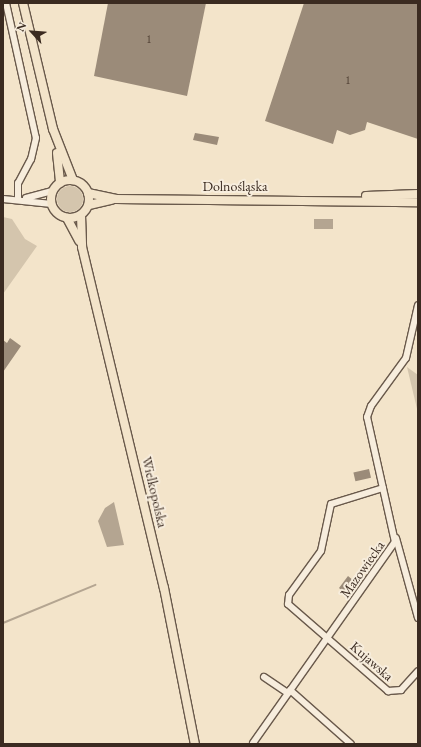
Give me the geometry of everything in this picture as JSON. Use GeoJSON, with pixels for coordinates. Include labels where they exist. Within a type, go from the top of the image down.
{"type":"FeatureCollection","features":[{"type":"Feature","properties":{"kind":"main road"},"geometry":{"type":"LineString","coordinates":[[23,3],[53,129],[60,183]]}},
{"type":"Feature","properties":{"kind":"main road"},"geometry":{"type":"LineString","coordinates":[[53,129],[73,180],[88,193],[88,205],[81,215],[67,218],[58,214],[52,204],[53,191],[60,183],[73,180]]}},
{"type":"Feature","properties":{"kind":"main road","name":"Dolnośląska"},"geometry":{"type":"LineString","coordinates":[[88,193],[116,199]]}},
{"type":"Feature","properties":{"kind":"main road","name":"Dolnośląska"},"geometry":{"type":"LineString","coordinates":[[88,205],[116,199],[354,198],[418,194]]}},
{"type":"Feature","properties":{"kind":"main road","name":"Dolnośląska"},"geometry":{"type":"LineString","coordinates":[[354,198],[418,202]]}},
{"type":"Feature","properties":{"kind":"main road","name":"Wielkopolska"},"geometry":{"type":"LineString","coordinates":[[81,215],[82,247],[168,603],[196,744]]}},
{"type":"Feature","properties":{"kind":"main road","name":"Wielkopolska"},"geometry":{"type":"LineString","coordinates":[[67,218],[82,247]]}},
{"type":"Feature","properties":{"kind":"street"},"geometry":{"type":"LineString","coordinates":[[6,3],[36,138],[31,159],[18,183],[20,199]]}},
{"type":"Feature","properties":{"kind":"street"},"geometry":{"type":"LineString","coordinates":[[20,199],[53,191]]}},
{"type":"Feature","properties":{"kind":"street"},"geometry":{"type":"LineString","coordinates":[[3,199],[20,199],[52,204]]}},
{"type":"Feature","properties":{"kind":"street","name":"Mazowiecka"},"geometry":{"type":"LineString","coordinates":[[253,743],[329,639],[396,538],[367,417],[371,406],[404,361],[418,305]]}},
{"type":"Feature","properties":{"kind":"street","name":"Kujawska"},"geometry":{"type":"LineString","coordinates":[[383,488],[330,504],[320,554],[288,599],[291,608],[388,691],[400,690],[418,671]]}},
{"type":"Feature","properties":{"kind":"street"},"geometry":{"type":"LineString","coordinates":[[396,538],[418,618]]}},
{"type":"Feature","properties":{"kind":"street"},"geometry":{"type":"LineString","coordinates":[[264,677],[289,692],[351,744]]}},
{"type":"Feature","properties":{"kind":"shaded area"},"geometry":{"type":"Polygon","coordinates":[[[70,186],[79,190],[83,199],[79,208],[70,212],[61,208],[57,199],[61,190],[70,186]]]}},
{"type":"Feature","properties":{"kind":"shaded area"},"geometry":{"type":"Polygon","coordinates":[[[3,217],[12,219],[25,239],[37,246],[3,294],[3,217]]]}},
{"type":"Feature","properties":{"kind":"shaded area"},"geometry":{"type":"Polygon","coordinates":[[[314,219],[333,219],[333,229],[314,229],[314,219]]]}},
{"type":"Feature","properties":{"kind":"shaded area"},"geometry":{"type":"Polygon","coordinates":[[[407,367],[418,375],[418,413],[407,367]]]}},
{"type":"Feature","properties":{"kind":"shaded area"},"geometry":{"type":"Polygon","coordinates":[[[114,502],[124,545],[107,547],[98,521],[105,508],[114,502]]]}},
{"type":"Feature","properties":{"kind":"building"},"geometry":{"type":"Polygon","coordinates":[[[108,3],[206,3],[187,96],[94,76],[108,3]]]}},
{"type":"Feature","properties":{"kind":"building"},"geometry":{"type":"Polygon","coordinates":[[[304,3],[418,3],[418,139],[367,122],[365,130],[350,135],[337,130],[333,144],[265,121],[304,3]]]}},
{"type":"Feature","properties":{"kind":"building"},"geometry":{"type":"Polygon","coordinates":[[[195,133],[219,137],[217,145],[193,140],[195,133]]]}},
{"type":"Feature","properties":{"kind":"building"},"geometry":{"type":"Polygon","coordinates":[[[10,338],[21,346],[3,372],[3,340],[7,343],[10,338]]]}},
{"type":"Feature","properties":{"kind":"building"},"geometry":{"type":"Polygon","coordinates":[[[369,469],[371,478],[355,481],[353,473],[369,469]]]}},
{"type":"Feature","properties":{"kind":"building"},"geometry":{"type":"Polygon","coordinates":[[[348,576],[354,581],[346,594],[339,588],[348,576]]]}},
{"type":"Feature","properties":{"kind":"waterway"},"geometry":{"type":"LineString","coordinates":[[3,623],[95,585]]}}]}
